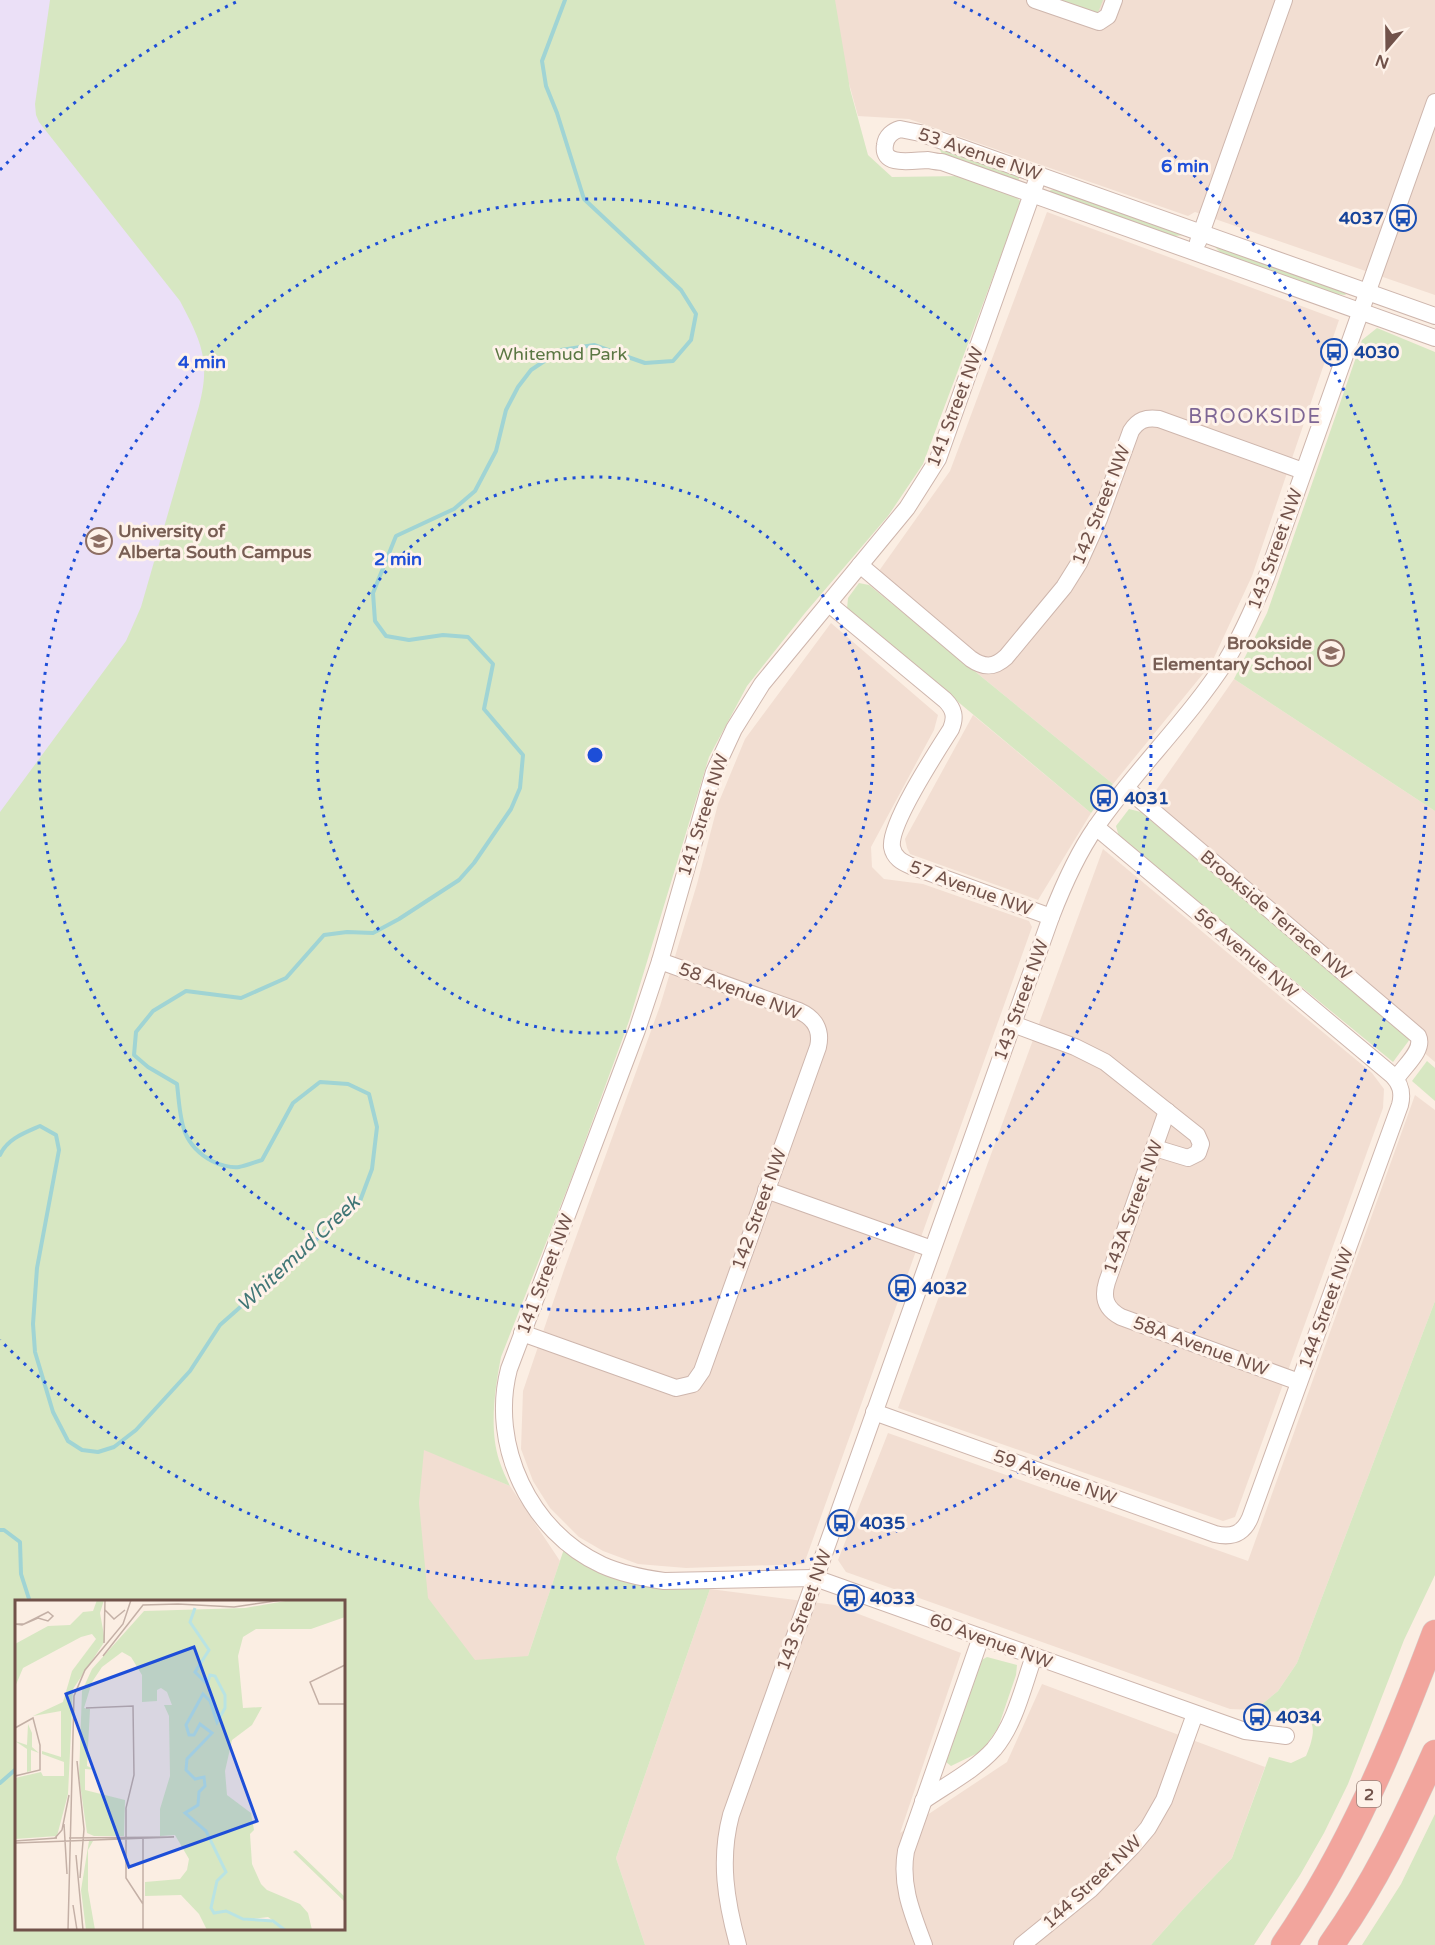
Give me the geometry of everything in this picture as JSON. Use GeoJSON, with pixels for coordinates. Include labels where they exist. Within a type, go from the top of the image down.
{"type":"FeatureCollection","features":[{"type":"Feature","properties":{"kind":"highway","name":"2"},"geometry":{"type":"LineString","coordinates":[[1284,1945],[1322,1887],[1359,1817],[1435,1633]]}},
{"type":"Feature","properties":{"kind":"highway","name":"2"},"geometry":{"type":"LineString","coordinates":[[1331,1945],[1366,1894],[1391,1848],[1435,1753]]}},
{"type":"Feature","properties":{"kind":"street"},"geometry":{"type":"LineString","coordinates":[[1035,0],[1099,22],[1108,16],[1114,0]]}},
{"type":"Feature","properties":{"kind":"street"},"geometry":{"type":"LineString","coordinates":[[1195,252],[1284,0]]}},
{"type":"Feature","properties":{"kind":"street","name":"143 Street NW"},"geometry":{"type":"LineString","coordinates":[[738,1945],[726,1891],[725,1853],[728,1826],[1051,917],[1067,879],[1096,827],[1203,694],[1237,642],[1266,578],[1435,102]]}},
{"type":"Feature","properties":{"kind":"street","name":"53 Avenue NW"},"geometry":{"type":"LineString","coordinates":[[1435,316],[907,129],[894,131],[885,142],[886,155],[891,159],[906,162],[928,160],[942,162],[1435,338]]}},
{"type":"Feature","properties":{"kind":"street","name":"141 Street NW"},"geometry":{"type":"LineString","coordinates":[[518,1477],[507,1438],[505,1397],[509,1369],[630,1050],[660,961],[706,796],[720,757],[742,714],[762,684],[907,508],[938,459],[1039,174]]}},
{"type":"Feature","properties":{"kind":"street","name":"142 Street NW"},"geometry":{"type":"LineString","coordinates":[[860,565],[971,659],[989,666],[999,663],[1006,657],[1072,575],[1092,538],[1131,431],[1140,421],[1159,419],[1303,471]]}},
{"type":"Feature","properties":{"kind":"street","name":"57 Avenue NW"},"geometry":{"type":"LineString","coordinates":[[828,603],[945,700],[954,712],[951,729],[915,788],[895,830],[892,841],[895,855],[899,860],[911,866],[1051,917]]}},
{"type":"Feature","properties":{"kind":"street","name":"Brookside Terrace NW"},"geometry":{"type":"LineString","coordinates":[[1126,788],[1418,1036],[1420,1044],[1396,1079]]}},
{"type":"Feature","properties":{"kind":"street","name":"56 Avenue NW"},"geometry":{"type":"LineString","coordinates":[[1096,827],[1396,1079]]}},
{"type":"Feature","properties":{"kind":"street","name":"58 Avenue NW"},"geometry":{"type":"LineString","coordinates":[[660,961],[799,1011],[811,1017],[817,1026]]}},
{"type":"Feature","properties":{"kind":"street"},"geometry":{"type":"LineString","coordinates":[[1013,1024],[1075,1047],[1105,1062],[1197,1135],[1200,1140],[1200,1149],[1195,1155],[1184,1158],[1155,1148]]}},
{"type":"Feature","properties":{"kind":"street","name":"142 Street NW"},"geometry":{"type":"LineString","coordinates":[[522,1333],[676,1388],[687,1387],[697,1380],[818,1047],[820,1035],[817,1026]]}},
{"type":"Feature","properties":{"kind":"street","name":"144 Street NW"},"geometry":{"type":"LineString","coordinates":[[1237,1534],[1243,1530],[1250,1518],[1400,1105],[1402,1096],[1396,1079]]}},
{"type":"Feature","properties":{"kind":"street","name":"143A Street NW"},"geometry":{"type":"LineString","coordinates":[[1107,1305],[1105,1292],[1107,1282],[1167,1111]]}},
{"type":"Feature","properties":{"kind":"street"},"geometry":{"type":"LineString","coordinates":[[766,1190],[932,1249]]}},
{"type":"Feature","properties":{"kind":"street","name":"58A Avenue NW"},"geometry":{"type":"LineString","coordinates":[[1107,1305],[1110,1310],[1121,1317],[1299,1382]]}},
{"type":"Feature","properties":{"kind":"street","name":"59 Avenue NW"},"geometry":{"type":"LineString","coordinates":[[874,1412],[1215,1534],[1230,1536],[1237,1534]]}},
{"type":"Feature","properties":{"kind":"street","name":"60 Avenue NW"},"geometry":{"type":"LineString","coordinates":[[518,1477],[533,1505],[561,1537],[584,1554],[621,1572],[664,1581],[815,1578],[1195,1714],[1253,1733],[1286,1736]]}},
{"type":"Feature","properties":{"kind":"street"},"geometry":{"type":"LineString","coordinates":[[924,1945],[910,1908],[903,1870],[909,1840],[981,1637]]}},
{"type":"Feature","properties":{"kind":"street"},"geometry":{"type":"LineString","coordinates":[[923,1801],[980,1761],[995,1747],[1012,1719],[1034,1656]]}},
{"type":"Feature","properties":{"kind":"street","name":"144 Street NW"},"geometry":{"type":"LineString","coordinates":[[1023,1945],[1091,1889],[1148,1828],[1164,1800],[1195,1714]]}},
{"type":"Feature","properties":{"kind":"shaded area","name":"University of Alberta South Campus"},"geometry":{"type":"Polygon","coordinates":[[[0,0],[582,0],[0,982],[0,0]]]}},
{"type":"Feature","properties":{"kind":"shaded area"},"geometry":{"type":"Polygon","coordinates":[[[826,0],[1435,0],[1435,295],[1195,212],[1188,216],[909,119],[858,116],[826,0]]]}},
{"type":"Feature","properties":{"kind":"shaded area"},"geometry":{"type":"Polygon","coordinates":[[[1047,212],[1339,320],[1252,576],[1211,664],[1113,784],[869,585],[950,471],[1047,212]]]}},
{"type":"Feature","properties":{"kind":"shaded area"},"geometry":{"type":"Polygon","coordinates":[[[831,623],[938,715],[934,730],[871,847],[872,867],[884,879],[923,884],[1029,921],[1032,927],[804,1564],[686,1568],[638,1564],[603,1551],[579,1537],[550,1508],[533,1481],[521,1449],[523,1391],[564,1270],[660,1006],[697,884],[718,804],[745,739],[831,623]]]}},
{"type":"Feature","properties":{"kind":"shaded area"},"geometry":{"type":"Polygon","coordinates":[[[1234,679],[1435,811],[1435,1062],[1141,812],[1234,679]]]}},
{"type":"Feature","properties":{"kind":"shaded area"},"geometry":{"type":"Polygon","coordinates":[[[973,715],[1091,813],[1038,900],[910,854],[907,848],[905,839],[973,715]]]}},
{"type":"Feature","properties":{"kind":"shaded area"},"geometry":{"type":"Polygon","coordinates":[[[1103,849],[1372,1073],[1384,1089],[1383,1108],[1235,1517],[1223,1521],[898,1408],[1103,849]]]}},
{"type":"Feature","properties":{"kind":"shaded area"},"geometry":{"type":"Polygon","coordinates":[[[1415,1095],[1435,1110],[1435,1301],[1297,1663],[1278,1691],[1255,1710],[1230,1709],[846,1572],[838,1560],[888,1433],[1248,1561],[1415,1095]]]}},
{"type":"Feature","properties":{"kind":"shaded area"},"geometry":{"type":"Polygon","coordinates":[[[424,1449],[510,1486],[560,1561],[528,1656],[345,1720],[424,1449]]]}},
{"type":"Feature","properties":{"kind":"shaded area"},"geometry":{"type":"Polygon","coordinates":[[[710,1589],[835,1605],[961,1653],[900,1833],[1007,1762],[1042,1684],[1265,1767],[1232,1858],[1151,1945],[645,1945],[616,1858],[710,1589]]]}},
{"type":"Feature","properties":{"kind":"green space","name":"Whitemud Park"},"geometry":{"type":"Polygon","coordinates":[[[50,0],[835,0],[850,89],[868,155],[892,177],[962,176],[1012,192],[1021,202],[923,464],[888,516],[805,613],[747,686],[709,757],[629,1021],[573,1174],[501,1357],[495,1395],[494,1435],[499,1460],[510,1486],[424,1450],[419,1503],[428,1598],[475,1660],[528,1656],[564,1549],[620,1577],[710,1589],[616,1858],[645,1945],[0,1945],[0,812],[126,641],[141,607],[199,406],[204,376],[202,352],[194,328],[180,301],[39,122],[35,104],[50,0]]]}},
{"type":"Feature","properties":{"kind":"green space"},"geometry":{"type":"Polygon","coordinates":[[[1059,0],[1103,0],[1097,15],[1059,0]]]}},
{"type":"Feature","properties":{"kind":"green space"},"geometry":{"type":"Polygon","coordinates":[[[939,148],[1020,176],[1018,181],[942,154],[939,148]]]}},
{"type":"Feature","properties":{"kind":"green space"},"geometry":{"type":"Polygon","coordinates":[[[1050,190],[1061,190],[1186,235],[1174,236],[1051,193],[1050,190]]]}},
{"type":"Feature","properties":{"kind":"green space"},"geometry":{"type":"Polygon","coordinates":[[[1213,245],[1344,292],[1346,295],[1335,294],[1222,254],[1213,245]]]}},
{"type":"Feature","properties":{"kind":"green space"},"geometry":{"type":"Polygon","coordinates":[[[1377,328],[1435,352],[1435,811],[1234,679],[1267,613],[1362,340],[1377,328]]]}},
{"type":"Feature","properties":{"kind":"green space"},"geometry":{"type":"Polygon","coordinates":[[[859,583],[869,585],[1113,784],[1091,813],[847,609],[848,598],[859,583]]]}},
{"type":"Feature","properties":{"kind":"green space"},"geometry":{"type":"Polygon","coordinates":[[[1129,809],[1141,812],[1410,1039],[1393,1062],[1119,837],[1116,826],[1129,809]]]}},
{"type":"Feature","properties":{"kind":"green space"},"geometry":{"type":"Polygon","coordinates":[[[1427,1061],[1435,1068],[1435,1101],[1412,1081],[1427,1061]]]}},
{"type":"Feature","properties":{"kind":"green space"},"geometry":{"type":"Polygon","coordinates":[[[1435,1301],[1435,1575],[1404,1640],[1348,1784],[1300,1875],[1254,1945],[1151,1945],[1232,1858],[1269,1757],[1291,1763],[1306,1756],[1312,1739],[1313,1727],[1309,1719],[1293,1713],[1255,1710],[1278,1691],[1297,1663],[1435,1301]]]}},
{"type":"Feature","properties":{"kind":"green space"},"geometry":{"type":"Polygon","coordinates":[[[987,1657],[1017,1665],[1016,1675],[998,1728],[982,1751],[951,1766],[946,1762],[980,1661],[987,1657]]]}},
{"type":"Feature","properties":{"kind":"green space"},"geometry":{"type":"Polygon","coordinates":[[[1435,1814],[1435,1945],[1362,1945],[1401,1884],[1435,1814]]]}},
{"type":"Feature","properties":{"kind":"waterway","name":"Whitemud Creek"},"geometry":{"type":"LineString","coordinates":[[0,1155],[12,1141],[40,1126],[56,1135],[59,1150],[37,1268],[33,1324],[35,1352],[53,1412],[68,1441],[82,1450],[98,1452],[114,1447],[136,1430],[190,1371],[220,1325],[360,1201],[372,1169],[377,1127],[369,1094],[348,1084],[320,1082],[293,1103],[262,1160],[239,1167],[222,1165],[201,1154],[187,1138],[181,1119],[177,1084],[148,1067],[134,1055],[136,1032],[153,1011],[186,991],[241,998],[286,978],[324,935],[347,932],[373,933],[399,919],[459,880],[474,863],[511,809],[520,788],[523,755],[484,709],[493,664],[468,637],[443,635],[409,640],[386,636],[375,621],[373,593],[396,536],[454,509],[475,491],[496,451],[506,410],[518,387],[531,370],[561,350],[594,345],[645,363],[673,361],[691,340],[696,314],[681,290],[584,199],[557,113],[546,86],[542,61],[565,0]]}},
{"type":"Feature","properties":{"kind":"waterway","name":"Whitemud Creek"},"geometry":{"type":"LineString","coordinates":[[0,1530],[4,1530],[20,1542],[21,1574],[29,1600]]}},
{"type":"Feature","properties":{"kind":"waterway","name":"Whitemud Creek"},"geometry":{"type":"LineString","coordinates":[[0,1783],[15,1770]]}},
{"type":"Feature","properties":{"kind":"place","name":"4037"},"geometry":{"type":"Point","coordinates":[1403,218]}},
{"type":"Feature","properties":{"kind":"place","name":"4030"},"geometry":{"type":"Point","coordinates":[1334,352]}},
{"type":"Feature","properties":{"kind":"place","name":"University of Alberta South Campus"},"geometry":{"type":"Point","coordinates":[99,541]}},
{"type":"Feature","properties":{"kind":"place","name":"Brookside Elementary School"},"geometry":{"type":"Point","coordinates":[1331,653]}},
{"type":"Feature","properties":{"kind":"place","name":"4031"},"geometry":{"type":"Point","coordinates":[1104,798]}},
{"type":"Feature","properties":{"kind":"place","name":"4032"},"geometry":{"type":"Point","coordinates":[902,1288]}},
{"type":"Feature","properties":{"kind":"place","name":"4035"},"geometry":{"type":"Point","coordinates":[841,1523]}},
{"type":"Feature","properties":{"kind":"place","name":"4033"},"geometry":{"type":"Point","coordinates":[851,1598]}},
{"type":"Feature","properties":{"kind":"place","name":"4034"},"geometry":{"type":"Point","coordinates":[1257,1717]}},
{"type":"Feature","properties":{"kind":"district","name":"BROOKSIDE"},"geometry":{"type":"Point","coordinates":[1255,416]}}]}
